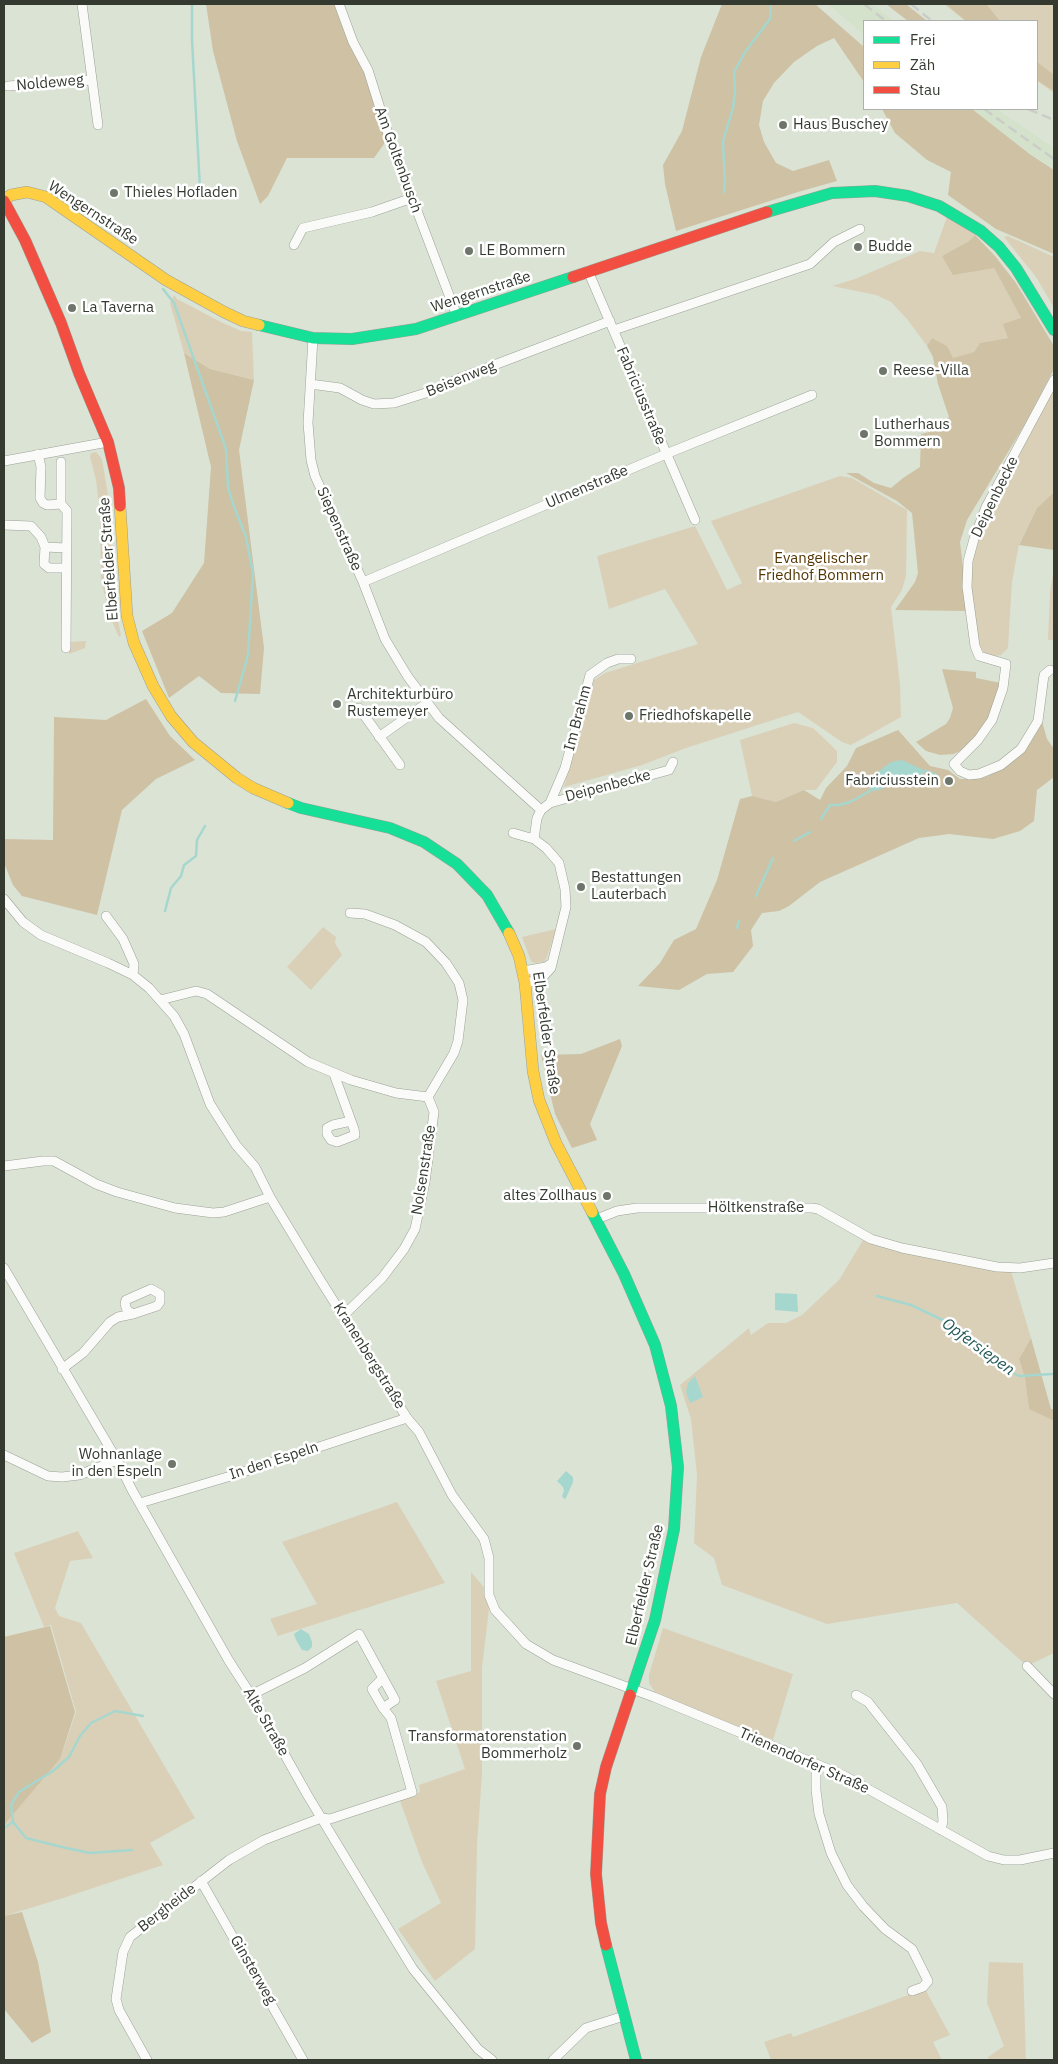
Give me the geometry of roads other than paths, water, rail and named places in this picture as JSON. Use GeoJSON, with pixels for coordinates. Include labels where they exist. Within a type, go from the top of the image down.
{"type":"FeatureCollection","features":[{"type":"Feature","properties":{"kind":"main road","name":"Wengernstraße"},"geometry":{"type":"LineString","coordinates":[[4,200],[19,193],[27,192],[46,197],[166,280],[224,312],[268,329],[313,338],[352,339],[416,329],[588,271],[832,193],[866,190],[889,192],[939,206],[970,223],[986,235],[999,247],[1016,268],[1054,330]]}},
{"type":"Feature","properties":{"kind":"main road","name":"Elberfelder Straße"},"geometry":{"type":"LineString","coordinates":[[4,200],[25,240],[61,323],[79,373],[108,442],[119,488],[123,525],[124,586],[130,632],[152,686],[178,726],[203,752],[225,770],[253,788],[301,808],[400,832],[424,842],[446,856],[469,875],[494,906],[513,939],[523,971],[533,1070],[539,1100],[556,1143],[624,1274],[655,1345],[671,1406],[678,1467],[674,1529],[668,1566],[655,1620],[606,1766],[600,1794],[597,1833],[596,1874],[601,1923],[636,2060]]}},
{"type":"Feature","properties":{"kind":"street"},"geometry":{"type":"LineString","coordinates":[[82,4],[98,125]]}},
{"type":"Feature","properties":{"kind":"street","name":"Am Goltenbusch"},"geometry":{"type":"LineString","coordinates":[[339,4],[353,42],[368,70],[377,101],[412,198],[457,316]]}},
{"type":"Feature","properties":{"kind":"street","name":"Noldeweg"},"geometry":{"type":"LineString","coordinates":[[8,86],[91,80]]}},
{"type":"Feature","properties":{"kind":"street"},"geometry":{"type":"LineString","coordinates":[[294,246],[303,228],[372,212],[412,198]]}},
{"type":"Feature","properties":{"kind":"street"},"geometry":{"type":"LineString","coordinates":[[614,330],[810,264],[834,242],[860,229]]}},
{"type":"Feature","properties":{"kind":"street","name":"Fabriciusstraße"},"geometry":{"type":"LineString","coordinates":[[588,271],[695,520]]}},
{"type":"Feature","properties":{"kind":"street","name":"Beisenweg"},"geometry":{"type":"LineString","coordinates":[[310,384],[340,388],[374,404],[394,403],[435,390],[460,378],[610,321]]}},
{"type":"Feature","properties":{"kind":"street","name":"Siepenstraße"},"geometry":{"type":"LineString","coordinates":[[313,338],[308,434],[312,468],[363,582],[390,649],[439,718],[541,810]]}},
{"type":"Feature","properties":{"kind":"street","name":"Deipenbecke"},"geometry":{"type":"LineString","coordinates":[[1050,670],[1044,675],[1040,712],[1028,740],[1021,749],[1001,765],[979,774],[969,775],[960,771],[954,764],[978,740],[992,720],[1005,681],[1006,664],[979,656],[975,646],[967,587],[968,562],[986,507],[1054,380]]}},
{"type":"Feature","properties":{"kind":"street","name":"Ulmenstraße"},"geometry":{"type":"LineString","coordinates":[[363,582],[666,454],[812,395]]}},
{"type":"Feature","properties":{"kind":"street"},"geometry":{"type":"LineString","coordinates":[[4,462],[108,442]]}},
{"type":"Feature","properties":{"kind":"street"},"geometry":{"type":"LineString","coordinates":[[38,454],[41,467],[40,498],[47,505],[61,504]]}},
{"type":"Feature","properties":{"kind":"street"},"geometry":{"type":"LineString","coordinates":[[62,462],[61,504],[67,511],[66,648]]}},
{"type":"Feature","properties":{"kind":"street"},"geometry":{"type":"LineString","coordinates":[[4,524],[31,526],[41,537],[45,547],[44,564],[47,567],[66,568]]}},
{"type":"Feature","properties":{"kind":"street"},"geometry":{"type":"LineString","coordinates":[[45,547],[66,548]]}},
{"type":"Feature","properties":{"kind":"street","name":"Im Brahm"},"geometry":{"type":"LineString","coordinates":[[550,803],[565,768],[590,674],[612,661],[631,658]]}},
{"type":"Feature","properties":{"kind":"street"},"geometry":{"type":"LineString","coordinates":[[379,737],[427,703]]}},
{"type":"Feature","properties":{"kind":"street"},"geometry":{"type":"LineString","coordinates":[[359,708],[400,765]]}},
{"type":"Feature","properties":{"kind":"street","name":"Deipenbecke"},"geometry":{"type":"LineString","coordinates":[[541,810],[550,803],[669,770],[673,762]]}},
{"type":"Feature","properties":{"kind":"street"},"geometry":{"type":"LineString","coordinates":[[534,839],[537,818],[541,810]]}},
{"type":"Feature","properties":{"kind":"street"},"geometry":{"type":"LineString","coordinates":[[514,833],[534,839],[546,848],[559,863],[566,888],[564,916],[548,974],[540,980],[525,983]]}},
{"type":"Feature","properties":{"kind":"street","name":"Kranenbergstraße"},"geometry":{"type":"LineString","coordinates":[[4,899],[23,922],[41,935],[133,975],[149,988],[174,1016],[184,1034],[210,1104],[236,1145],[256,1167],[270,1196],[407,1418],[419,1432],[452,1495],[484,1539],[489,1558],[489,1595],[495,1610],[526,1644],[539,1653],[632,1690]]}},
{"type":"Feature","properties":{"kind":"street"},"geometry":{"type":"LineString","coordinates":[[160,1000],[196,991],[207,994],[301,1059],[334,1074],[396,1092],[428,1097],[454,1053],[458,1041],[463,1000],[459,983],[446,963],[426,942],[395,925],[365,914],[350,913]]}},
{"type":"Feature","properties":{"kind":"street"},"geometry":{"type":"LineString","coordinates":[[106,916],[123,939],[134,964],[133,975]]}},
{"type":"Feature","properties":{"kind":"street"},"geometry":{"type":"LineString","coordinates":[[523,971],[546,967],[552,963]]}},
{"type":"Feature","properties":{"kind":"street"},"geometry":{"type":"LineString","coordinates":[[334,1074],[351,1121]]}},
{"type":"Feature","properties":{"kind":"street","name":"Nolsenstraße"},"geometry":{"type":"LineString","coordinates":[[344,1316],[382,1278],[404,1249],[415,1229],[425,1182],[434,1112],[428,1097]]}},
{"type":"Feature","properties":{"kind":"street"},"geometry":{"type":"LineString","coordinates":[[4,1166],[54,1161],[96,1184],[117,1192],[175,1208],[213,1213],[224,1212],[270,1196]]}},
{"type":"Feature","properties":{"kind":"street","name":"Höltkenstraße"},"geometry":{"type":"LineString","coordinates":[[597,1219],[617,1211],[637,1208],[812,1208],[818,1209],[871,1239],[902,1248],[997,1267],[1020,1268],[1054,1263]]}},
{"type":"Feature","properties":{"kind":"street","name":"Alte Straße"},"geometry":{"type":"LineString","coordinates":[[4,1268],[117,1460],[230,1662],[413,1970],[478,2049],[492,2060]]}},
{"type":"Feature","properties":{"kind":"street"},"geometry":{"type":"LineString","coordinates":[[62,1369],[83,1353],[110,1322],[133,1314]]}},
{"type":"Feature","properties":{"kind":"street","name":"In den Espeln"},"geometry":{"type":"LineString","coordinates":[[140,1503],[234,1475],[407,1418]]}},
{"type":"Feature","properties":{"kind":"street"},"geometry":{"type":"LineString","coordinates":[[4,1455],[48,1476],[62,1478],[79,1475],[117,1460]]}},
{"type":"Feature","properties":{"kind":"street"},"geometry":{"type":"LineString","coordinates":[[251,1695],[305,1668],[358,1634],[396,1700],[383,1708],[372,1689],[383,1678]]}},
{"type":"Feature","properties":{"kind":"street"},"geometry":{"type":"LineString","coordinates":[[1028,1666],[1054,1694]]}},
{"type":"Feature","properties":{"kind":"street","name":"Trienendorfer Straße"},"geometry":{"type":"LineString","coordinates":[[632,1690],[664,1700],[865,1786],[979,1852],[996,1859],[1026,1860],[1054,1852]]}},
{"type":"Feature","properties":{"kind":"street"},"geometry":{"type":"LineString","coordinates":[[856,1695],[868,1702],[917,1764],[942,1807],[940,1830]]}},
{"type":"Feature","properties":{"kind":"street","name":"Bergheide"},"geometry":{"type":"LineString","coordinates":[[147,2060],[119,2010],[116,1999],[124,1948],[130,1937],[238,1854],[264,1840],[321,1818],[330,1818],[412,1792],[391,1718],[383,1708]]}},
{"type":"Feature","properties":{"kind":"street"},"geometry":{"type":"LineString","coordinates":[[816,1764],[816,1790],[819,1814],[831,1853],[847,1885],[863,1906],[885,1929],[912,1949],[928,1981],[927,1984],[912,1991]]}},
{"type":"Feature","properties":{"kind":"street","name":"Ginsterweg"},"geometry":{"type":"LineString","coordinates":[[201,1881],[303,2060]]}},
{"type":"Feature","properties":{"kind":"street"},"geometry":{"type":"LineString","coordinates":[[553,2060],[586,2028],[624,2016]]}},
{"type":"Feature","properties":{"kind":"water"},"geometry":{"type":"Polygon","coordinates":[[[902,760],[926,771],[921,776],[895,780],[880,790],[870,791],[869,783],[875,774],[891,762],[902,760]]]}},
{"type":"Feature","properties":{"kind":"water"},"geometry":{"type":"Polygon","coordinates":[[[775,1293],[797,1294],[798,1312],[775,1310],[775,1293]]]}},
{"type":"Feature","properties":{"kind":"water"},"geometry":{"type":"Polygon","coordinates":[[[695,1376],[703,1397],[690,1403],[686,1392],[688,1383],[695,1376]]]}},
{"type":"Feature","properties":{"kind":"water"},"geometry":{"type":"Polygon","coordinates":[[[566,1471],[573,1477],[573,1482],[564,1499],[562,1496],[563,1487],[557,1481],[566,1471]]]}},
{"type":"Feature","properties":{"kind":"water"},"geometry":{"type":"Polygon","coordinates":[[[301,1629],[309,1634],[312,1642],[312,1647],[308,1651],[302,1650],[294,1634],[301,1629]]]}},
{"type":"Feature","properties":{"kind":"waterway"},"geometry":{"type":"LineString","coordinates":[[192,4],[192,40],[200,189]]}},
{"type":"Feature","properties":{"kind":"waterway"},"geometry":{"type":"LineString","coordinates":[[724,192],[723,141],[733,108],[735,91],[734,72],[745,52],[770,19],[771,4]]}},
{"type":"Feature","properties":{"kind":"waterway"},"geometry":{"type":"LineString","coordinates":[[163,289],[174,303],[226,449],[228,487],[246,537],[253,573],[248,655],[235,701]]}},
{"type":"Feature","properties":{"kind":"waterway"},"geometry":{"type":"LineString","coordinates":[[926,771],[936,775]]}},
{"type":"Feature","properties":{"kind":"waterway"},"geometry":{"type":"LineString","coordinates":[[821,819],[830,805],[850,802],[870,791]]}},
{"type":"Feature","properties":{"kind":"waterway"},"geometry":{"type":"LineString","coordinates":[[165,911],[171,888],[181,876],[184,865],[196,856],[197,840],[205,826]]}},
{"type":"Feature","properties":{"kind":"waterway"},"geometry":{"type":"LineString","coordinates":[[794,841],[810,832]]}},
{"type":"Feature","properties":{"kind":"waterway"},"geometry":{"type":"LineString","coordinates":[[756,896],[773,858]]}},
{"type":"Feature","properties":{"kind":"waterway"},"geometry":{"type":"LineString","coordinates":[[737,928],[739,921]]}},
{"type":"Feature","properties":{"kind":"waterway","name":"Opfersiepen"},"geometry":{"type":"LineString","coordinates":[[877,1296],[911,1305],[951,1324],[1001,1367],[1019,1376],[1052,1374]]}},
{"type":"Feature","properties":{"kind":"waterway"},"geometry":{"type":"LineString","coordinates":[[4,1828],[13,1822],[11,1805],[19,1792],[53,1771],[69,1757],[80,1736],[91,1723],[115,1711],[143,1716]]}},
{"type":"Feature","properties":{"kind":"waterway"},"geometry":{"type":"LineString","coordinates":[[13,1822],[26,1838],[66,1848],[90,1853],[132,1850]]}},
{"type":"Feature","properties":{"kind":"railway"},"geometry":{"type":"LineString","coordinates":[[864,4],[885,20]]}},
{"type":"Feature","properties":{"kind":"railway"},"geometry":{"type":"LineString","coordinates":[[911,4],[931,20]]}},
{"type":"Feature","properties":{"kind":"railway"},"geometry":{"type":"LineString","coordinates":[[985,110],[1054,159]]}},
{"type":"Feature","properties":{"kind":"railway"},"geometry":{"type":"LineString","coordinates":[[1030,110],[1054,120]]}},
{"type":"Feature","properties":{"kind":"place","name":"Haus Buschey"},"geometry":{"type":"Point","coordinates":[783,125]}},
{"type":"Feature","properties":{"kind":"place","name":"Thieles Hofladen"},"geometry":{"type":"Point","coordinates":[114,193]}},
{"type":"Feature","properties":{"kind":"place","name":"Budde"},"geometry":{"type":"Point","coordinates":[858,247]}},
{"type":"Feature","properties":{"kind":"place","name":"LE Bommern"},"geometry":{"type":"Point","coordinates":[469,251]}},
{"type":"Feature","properties":{"kind":"place","name":"La Taverna"},"geometry":{"type":"Point","coordinates":[72,308]}},
{"type":"Feature","properties":{"kind":"place","name":"Reese-Villa"},"geometry":{"type":"Point","coordinates":[883,371]}},
{"type":"Feature","properties":{"kind":"place","name":"Lutherhaus Bommern"},"geometry":{"type":"Point","coordinates":[864,434]}},
{"type":"Feature","properties":{"kind":"place","name":"Architekturbüro Rustemeyer"},"geometry":{"type":"Point","coordinates":[337,704]}},
{"type":"Feature","properties":{"kind":"place","name":"Friedhofskapelle"},"geometry":{"type":"Point","coordinates":[629,716]}},
{"type":"Feature","properties":{"kind":"place","name":"Fabriciusstein"},"geometry":{"type":"Point","coordinates":[949,781]}},
{"type":"Feature","properties":{"kind":"place","name":"Bestattungen Lauterbach"},"geometry":{"type":"Point","coordinates":[581,887]}},
{"type":"Feature","properties":{"kind":"place","name":"altes Zollhaus"},"geometry":{"type":"Point","coordinates":[607,1196]}},
{"type":"Feature","properties":{"kind":"place","name":"Wohnanlage in den Espeln"},"geometry":{"type":"Point","coordinates":[172,1464]}},
{"type":"Feature","properties":{"kind":"place","name":"Transformatorenstation Bommerholz"},"geometry":{"type":"Point","coordinates":[577,1746]}},
{"type":"Feature","properties":{"kind":"park label","name":"Evangelischer Friedhof Bommern"},"geometry":{"type":"Point","coordinates":[821,568]}}]}
